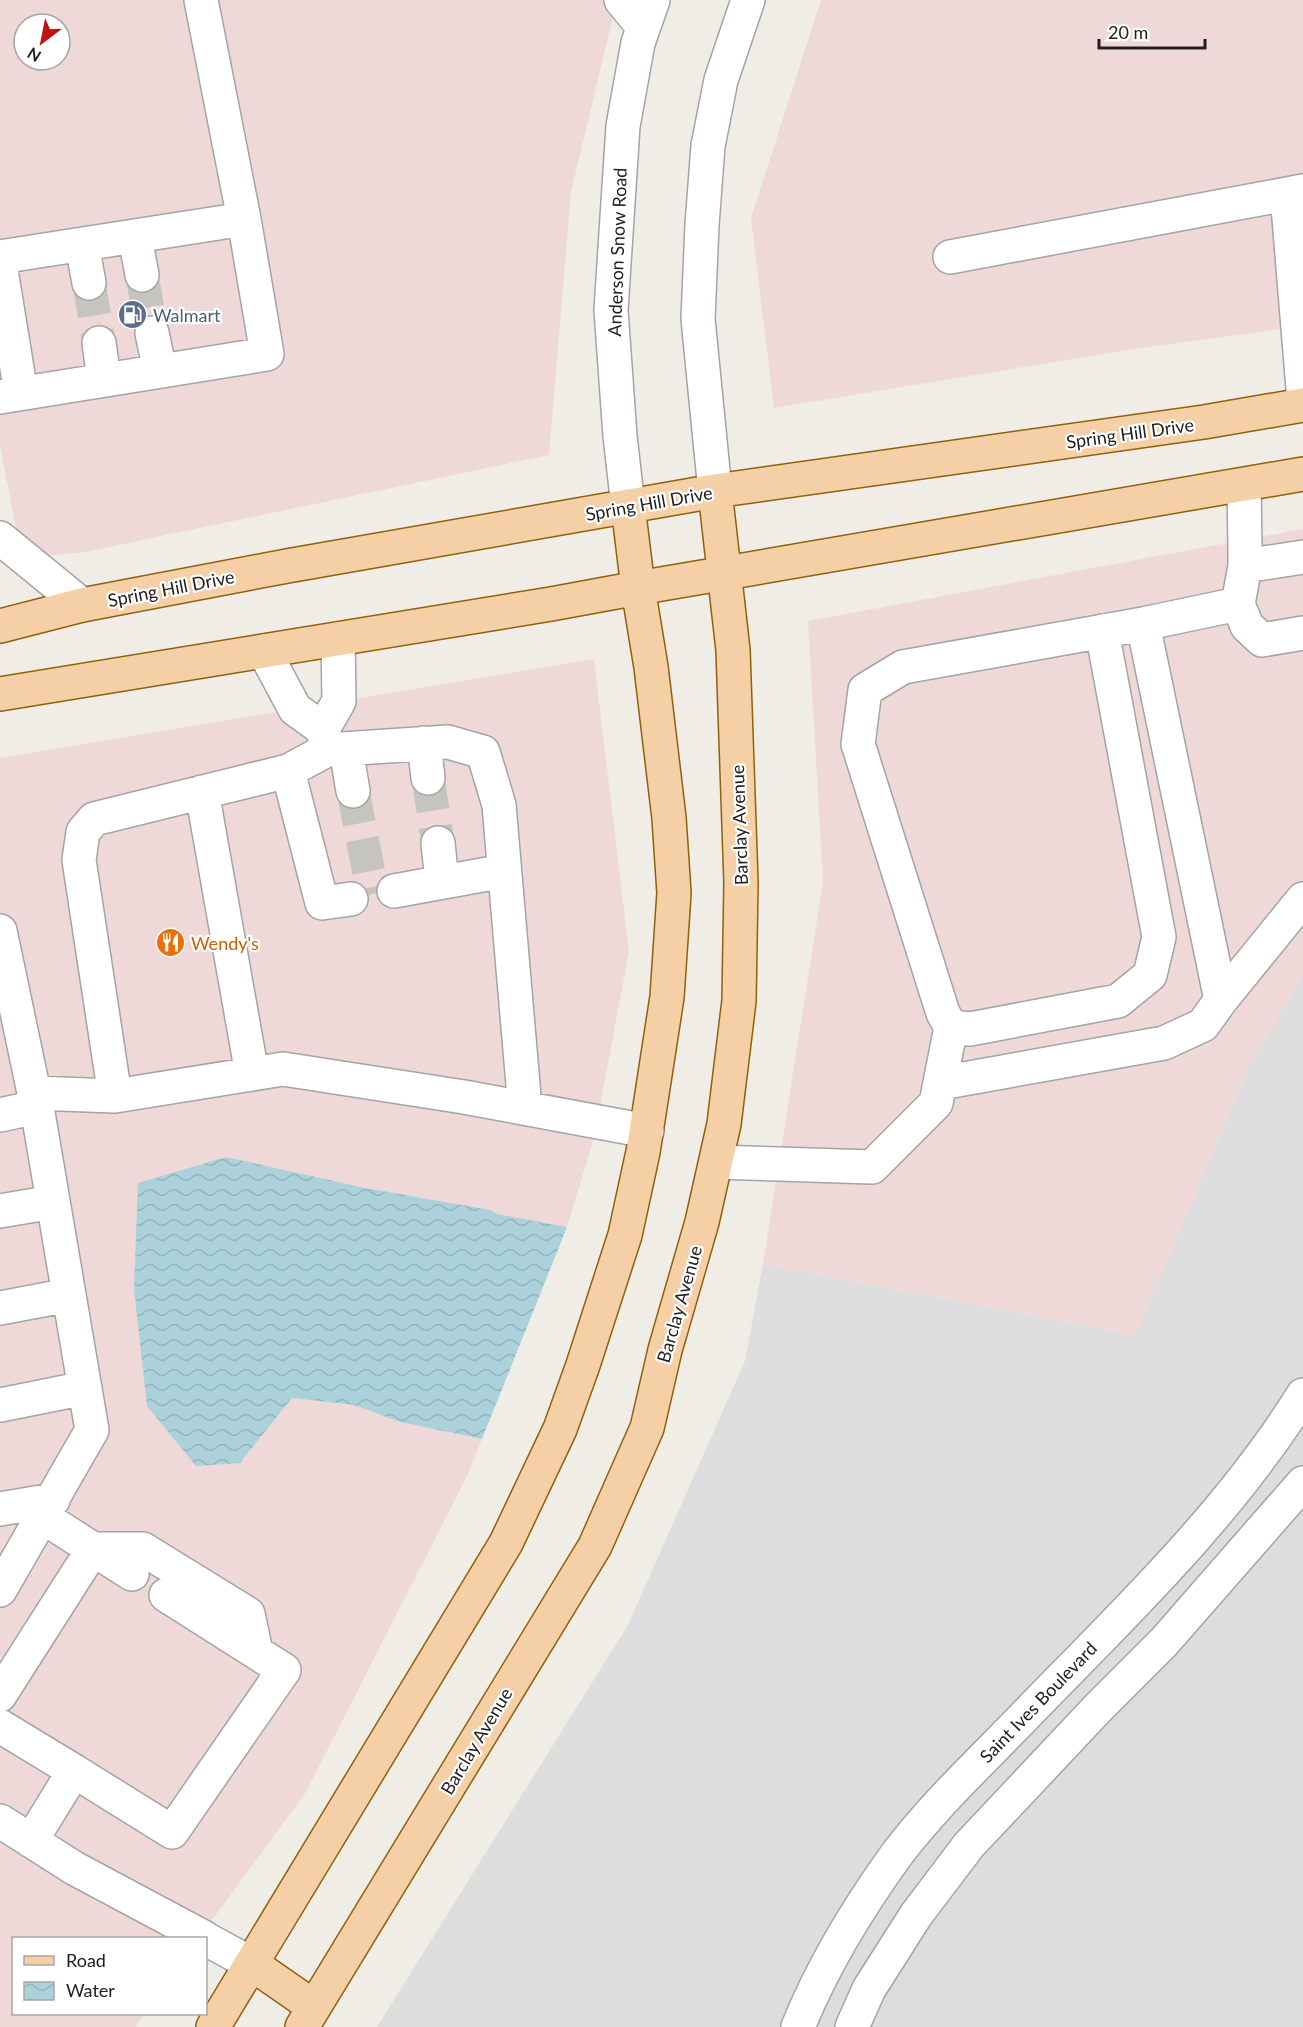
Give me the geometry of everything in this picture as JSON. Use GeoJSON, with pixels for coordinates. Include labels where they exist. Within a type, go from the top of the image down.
{"type":"FeatureCollection","features":[{"type":"Feature","properties":{"kind":"main road","name":"Spring Hill Drive"},"geometry":{"type":"LineString","coordinates":[[0,626],[82,605],[287,566],[715,491],[1204,422],[1303,405]]}},
{"type":"Feature","properties":{"kind":"main road"},"geometry":{"type":"LineString","coordinates":[[0,694],[551,604],[1303,474]]}},
{"type":"Feature","properties":{"kind":"main road","name":"Barclay Avenue"},"geometry":{"type":"LineString","coordinates":[[308,2017],[595,1546],[647,1428],[665,1350],[702,1222],[724,1124],[740,1001],[741,906],[733,650],[715,491]]}},
{"type":"Feature","properties":{"kind":"main road"},"geometry":{"type":"LineString","coordinates":[[213,2027],[506,1544],[560,1429],[584,1365],[625,1235],[647,1131],[667,997],[674,893],[669,818],[651,667],[628,506]]}},
{"type":"Feature","properties":{"kind":"main road"},"geometry":{"type":"LineString","coordinates":[[252,1964],[308,2017]]}},
{"type":"Feature","properties":{"kind":"street"},"geometry":{"type":"LineString","coordinates":[[0,264],[11,395],[267,354],[244,219],[201,0]]}},
{"type":"Feature","properties":{"kind":"street"},"geometry":{"type":"LineString","coordinates":[[621,0],[648,13]]}},
{"type":"Feature","properties":{"kind":"street"},"geometry":{"type":"LineString","coordinates":[[715,491],[698,319],[702,225],[708,146],[721,80],[748,0]]}},
{"type":"Feature","properties":{"kind":"street","name":"Anderson Snow Road"},"geometry":{"type":"LineString","coordinates":[[628,506],[620,436],[611,310],[623,126],[638,43],[648,13]]}},
{"type":"Feature","properties":{"kind":"street"},"geometry":{"type":"LineString","coordinates":[[950,256],[1295,192],[1303,389]]}},
{"type":"Feature","properties":{"kind":"street"},"geometry":{"type":"LineString","coordinates":[[0,257],[244,219]]}},
{"type":"Feature","properties":{"kind":"street"},"geometry":{"type":"LineString","coordinates":[[135,237],[142,275]]}},
{"type":"Feature","properties":{"kind":"street"},"geometry":{"type":"LineString","coordinates":[[82,245],[89,283]]}},
{"type":"Feature","properties":{"kind":"street"},"geometry":{"type":"LineString","coordinates":[[152,333],[160,371]]}},
{"type":"Feature","properties":{"kind":"street"},"geometry":{"type":"LineString","coordinates":[[99,343],[104,380]]}},
{"type":"Feature","properties":{"kind":"street"},"geometry":{"type":"LineString","coordinates":[[1244,485],[1245,566],[1238,604],[1246,626],[1262,640],[1303,633]]}},
{"type":"Feature","properties":{"kind":"street"},"geometry":{"type":"LineString","coordinates":[[0,538],[82,605]]}},
{"type":"Feature","properties":{"kind":"street"},"geometry":{"type":"LineString","coordinates":[[1245,566],[1303,557]]}},
{"type":"Feature","properties":{"kind":"street"},"geometry":{"type":"LineString","coordinates":[[716,1162],[872,1167],[936,1103],[951,1027],[943,1013],[858,744],[865,690],[903,667],[1143,624],[1238,604]]}},
{"type":"Feature","properties":{"kind":"street"},"geometry":{"type":"LineString","coordinates":[[1143,624],[1221,1000]]}},
{"type":"Feature","properties":{"kind":"street"},"geometry":{"type":"LineString","coordinates":[[951,1027],[970,1029],[1118,1001],[1150,975],[1159,937],[1102,631]]}},
{"type":"Feature","properties":{"kind":"street"},"geometry":{"type":"LineString","coordinates":[[332,743],[339,701],[338,639]]}},
{"type":"Feature","properties":{"kind":"street"},"geometry":{"type":"LineString","coordinates":[[264,651],[295,709],[332,743],[353,791]]}},
{"type":"Feature","properties":{"kind":"street"},"geometry":{"type":"LineString","coordinates":[[115,1096],[79,860],[83,832],[94,819],[288,771],[332,743],[448,742],[483,752],[499,805],[525,1108]]}},
{"type":"Feature","properties":{"kind":"street"},"geometry":{"type":"LineString","coordinates":[[424,743],[428,778]]}},
{"type":"Feature","properties":{"kind":"street"},"geometry":{"type":"LineString","coordinates":[[288,771],[322,903],[351,898]]}},
{"type":"Feature","properties":{"kind":"street"},"geometry":{"type":"LineString","coordinates":[[202,792],[252,1074]]}},
{"type":"Feature","properties":{"kind":"street"},"geometry":{"type":"LineString","coordinates":[[438,843],[442,882]]}},
{"type":"Feature","properties":{"kind":"street"},"geometry":{"type":"LineString","coordinates":[[394,891],[504,871]]}},
{"type":"Feature","properties":{"kind":"street"},"geometry":{"type":"LineString","coordinates":[[941,1083],[1164,1043],[1203,1025],[1303,899]]}},
{"type":"Feature","properties":{"kind":"street"},"geometry":{"type":"LineString","coordinates":[[0,931],[9,1020],[36,1100],[92,1430],[0,1590]]}},
{"type":"Feature","properties":{"kind":"street"},"geometry":{"type":"LineString","coordinates":[[0,1115],[36,1100],[115,1096],[283,1069],[464,1097],[647,1131]]}},
{"type":"Feature","properties":{"kind":"street"},"geometry":{"type":"LineString","coordinates":[[0,1211],[53,1202]]}},
{"type":"Feature","properties":{"kind":"street"},"geometry":{"type":"LineString","coordinates":[[0,1308],[69,1295]]}},
{"type":"Feature","properties":{"kind":"street"},"geometry":{"type":"LineString","coordinates":[[0,1405],[85,1388]]}},
{"type":"Feature","properties":{"kind":"street","name":"Saint Ives Boulevard"},"geometry":{"type":"LineString","coordinates":[[798,2027],[814,1988],[857,1913],[898,1853],[949,1794],[1151,1587],[1234,1493],[1294,1430],[1303,1395]]}},
{"type":"Feature","properties":{"kind":"street"},"geometry":{"type":"LineString","coordinates":[[852,2027],[869,1989],[916,1915],[969,1845],[1098,1708],[1164,1642],[1303,1483]]}},
{"type":"Feature","properties":{"kind":"street"},"geometry":{"type":"LineString","coordinates":[[0,1509],[48,1508],[93,1550],[132,1574]]}},
{"type":"Feature","properties":{"kind":"street"},"geometry":{"type":"LineString","coordinates":[[93,1550],[142,1549],[248,1614],[256,1652]]}},
{"type":"Feature","properties":{"kind":"street"},"geometry":{"type":"LineString","coordinates":[[0,1695],[93,1550]]}},
{"type":"Feature","properties":{"kind":"street"},"geometry":{"type":"LineString","coordinates":[[0,1726],[172,1832],[284,1670],[166,1595]]}},
{"type":"Feature","properties":{"kind":"street"},"geometry":{"type":"LineString","coordinates":[[31,1841],[74,1771]]}},
{"type":"Feature","properties":{"kind":"street"},"geometry":{"type":"LineString","coordinates":[[0,1821],[74,1868],[201,1937]]}},
{"type":"Feature","properties":{"kind":"street"},"geometry":{"type":"LineString","coordinates":[[207,1940],[252,1964]]}},
{"type":"Feature","properties":{"kind":"shaded area"},"geometry":{"type":"Polygon","coordinates":[[[0,0],[617,0],[571,192],[549,455],[85,552],[22,558],[0,446],[0,0]]]}},
{"type":"Feature","properties":{"kind":"shaded area"},"geometry":{"type":"Polygon","coordinates":[[[821,0],[1303,0],[1303,326],[1127,350],[774,408],[751,218],[821,0]]]}},
{"type":"Feature","properties":{"kind":"shaded area"},"geometry":{"type":"Polygon","coordinates":[[[1303,529],[1303,974],[1249,1066],[1135,1335],[763,1264],[823,882],[808,621],[1303,529]]]}},
{"type":"Feature","properties":{"kind":"shaded area"},"geometry":{"type":"Polygon","coordinates":[[[594,659],[629,952],[594,1138],[567,1227],[497,1214],[491,1210],[365,1188],[240,1463],[292,1398],[354,1405],[400,1422],[482,1439],[466,1478],[306,1792],[200,1937],[12,1937],[12,2015],[144,2015],[135,2027],[0,2027],[0,758],[594,659]]]}},
{"type":"Feature","properties":{"kind":"shaded area"},"geometry":{"type":"Polygon","coordinates":[[[1303,974],[1303,2027],[377,2027],[628,1625],[745,1361],[763,1264],[1135,1335],[1249,1066],[1303,974]]]}},
{"type":"Feature","properties":{"kind":"water"},"geometry":{"type":"Polygon","coordinates":[[[226,1157],[365,1188],[491,1210],[497,1214],[567,1227],[482,1439],[400,1422],[354,1405],[292,1398],[240,1463],[196,1466],[147,1406],[134,1289],[138,1183],[226,1157]]]}},
{"type":"Feature","properties":{"kind":"tunnel"},"geometry":{"type":"LineString","coordinates":[[142,275],[152,333]]}},
{"type":"Feature","properties":{"kind":"tunnel"},"geometry":{"type":"LineString","coordinates":[[89,283],[99,343]]}},
{"type":"Feature","properties":{"kind":"tunnel"},"geometry":{"type":"LineString","coordinates":[[428,778],[438,843]]}},
{"type":"Feature","properties":{"kind":"tunnel"},"geometry":{"type":"LineString","coordinates":[[353,791],[373,894]]}},
{"type":"Feature","properties":{"kind":"place","name":"Walmart"},"geometry":{"type":"Point","coordinates":[132,315]}},
{"type":"Feature","properties":{"kind":"place","name":"Wendy's"},"geometry":{"type":"Point","coordinates":[170,943]}}]}
